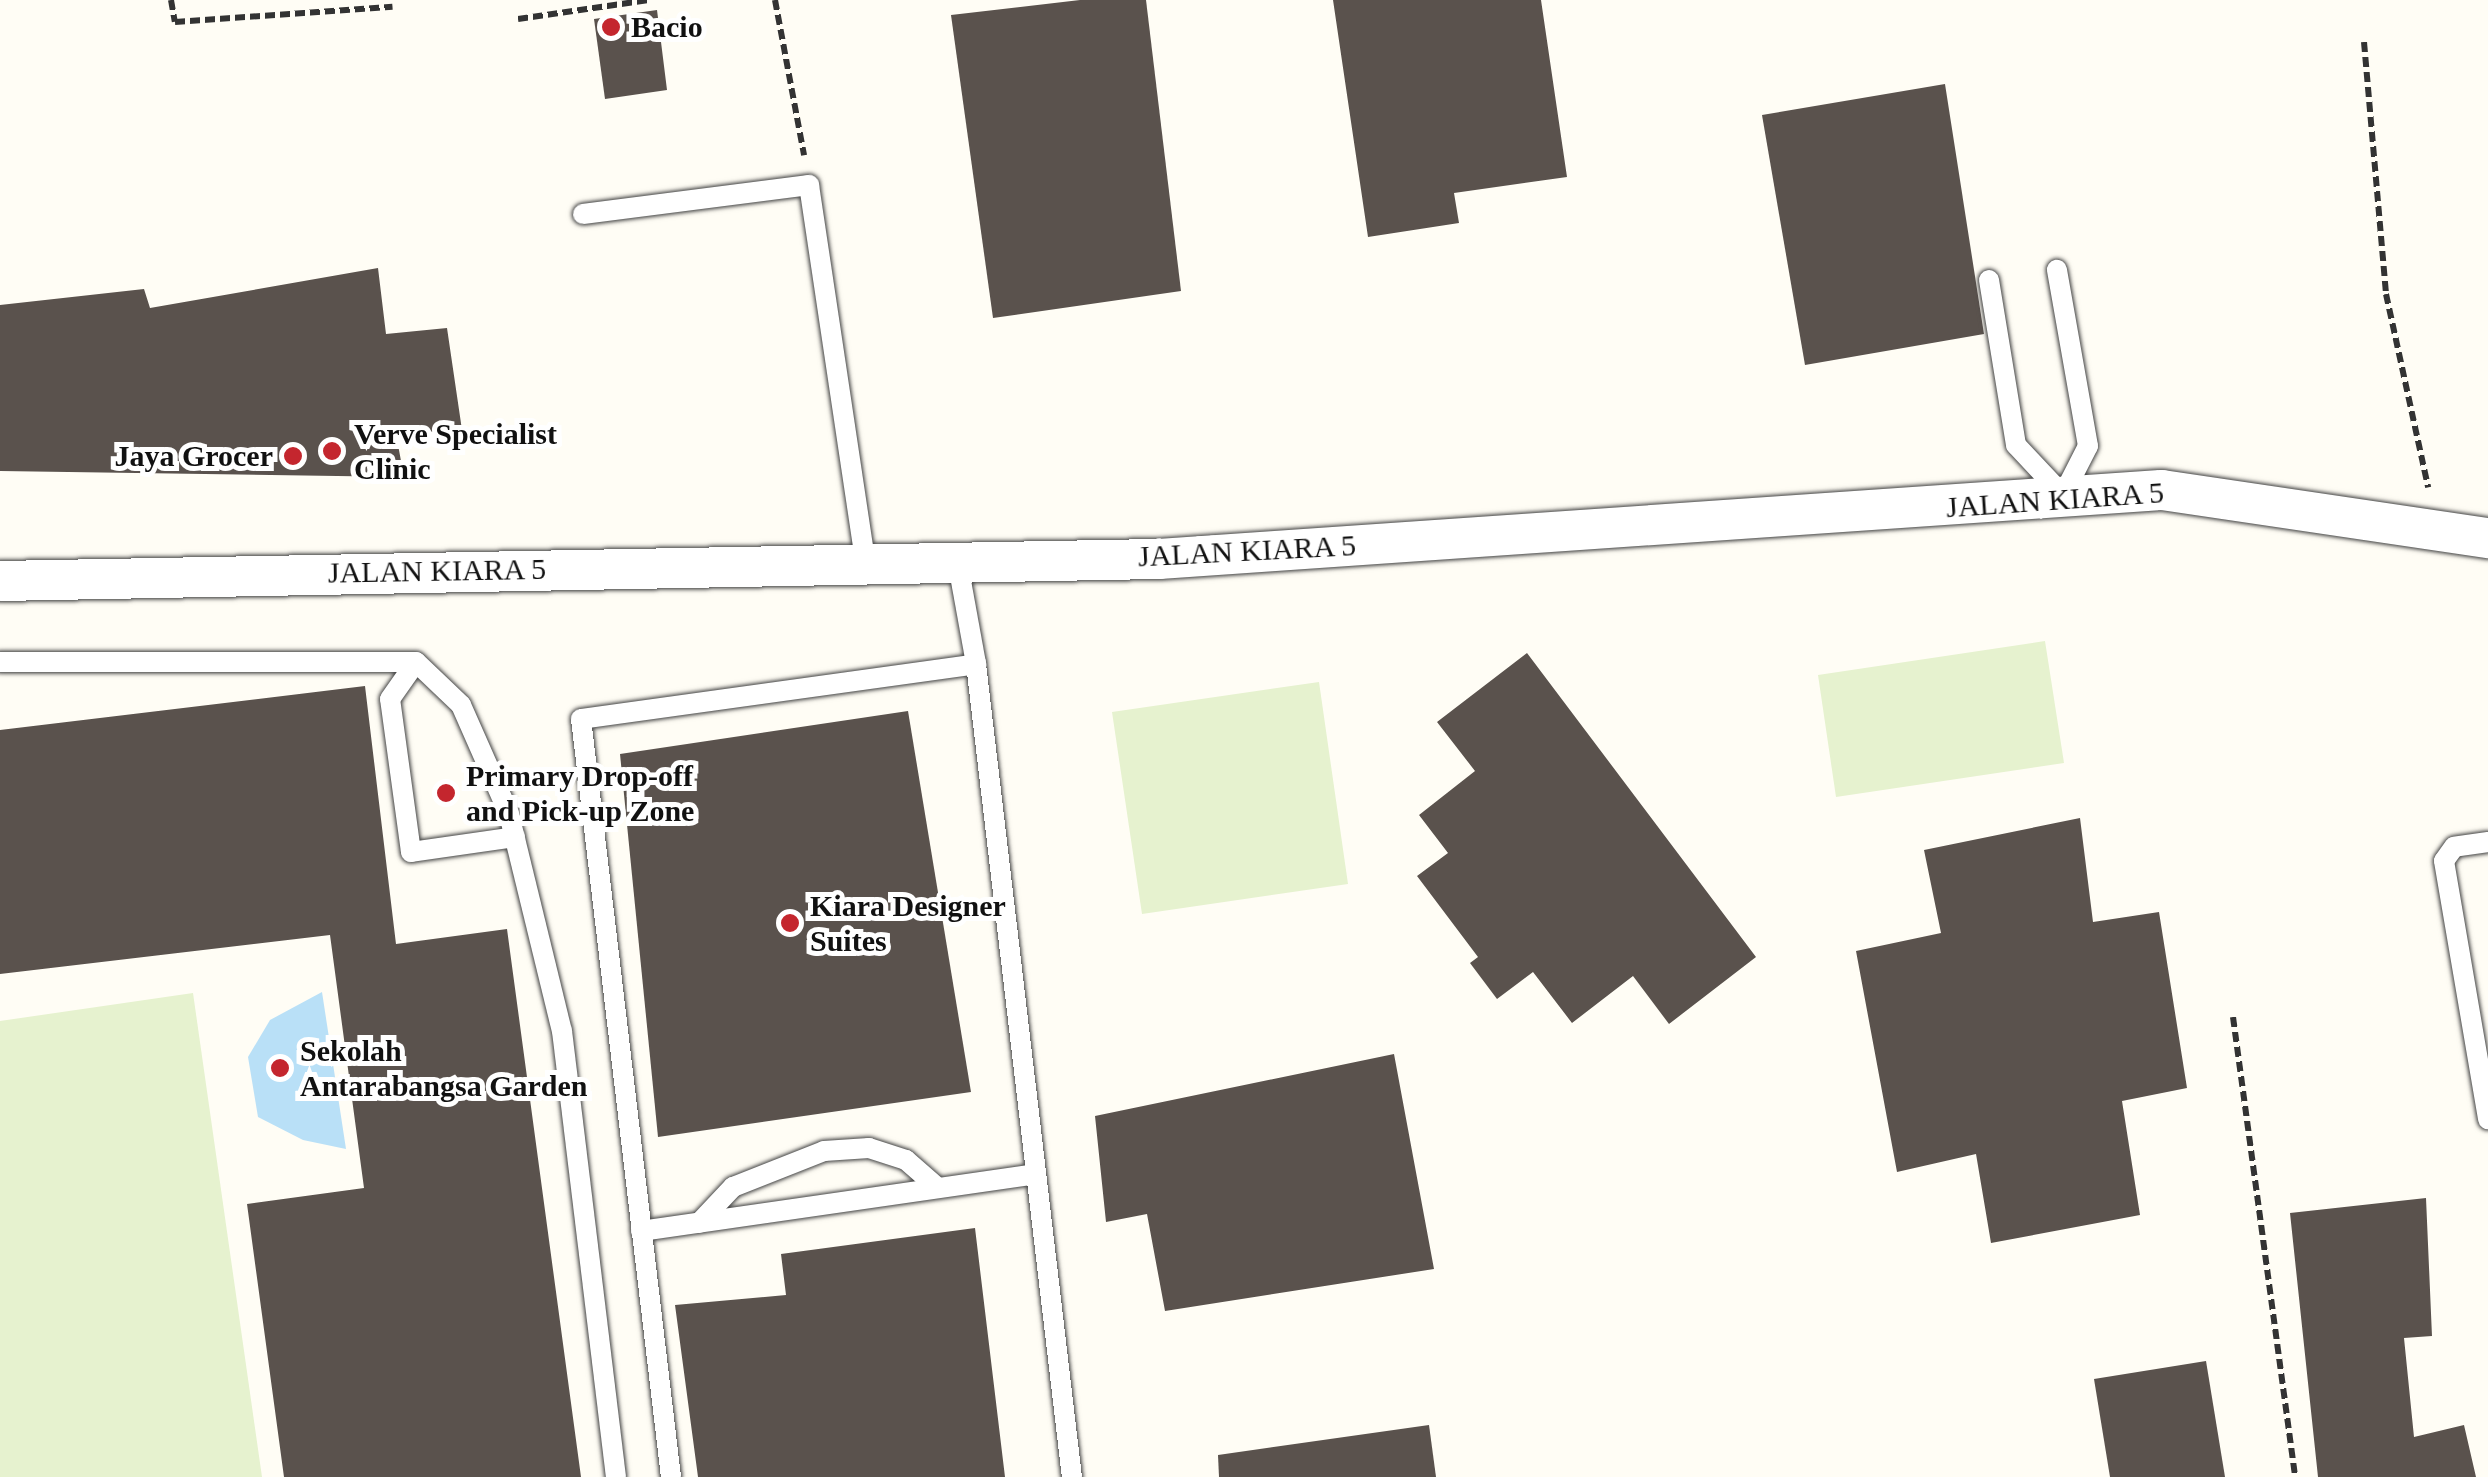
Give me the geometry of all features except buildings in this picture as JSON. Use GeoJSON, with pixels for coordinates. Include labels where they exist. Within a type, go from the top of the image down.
{"type":"FeatureCollection","features":[{"type":"Feature","properties":{"kind":"street","name":"JALAN KIARA 5"},"geometry":{"type":"LineString","coordinates":[[0,581],[1158,558],[2162,490],[2437,527],[2488,538]]}},
{"type":"Feature","properties":{"kind":"lane"},"geometry":{"type":"LineString","coordinates":[[584,214],[809,186],[865,562]]}},
{"type":"Feature","properties":{"kind":"lane"},"geometry":{"type":"LineString","coordinates":[[1989,280],[2016,446],[2063,494],[2088,446],[2057,270]]}},
{"type":"Feature","properties":{"kind":"lane"},"geometry":{"type":"LineString","coordinates":[[957,559],[976,664],[1072,1477]]}},
{"type":"Feature","properties":{"kind":"lane"},"geometry":{"type":"LineString","coordinates":[[0,662],[416,662],[461,705],[515,838],[562,1031],[616,1477]]}},
{"type":"Feature","properties":{"kind":"lane"},"geometry":{"type":"LineString","coordinates":[[416,662],[390,700],[411,852],[515,838]]}},
{"type":"Feature","properties":{"kind":"lane"},"geometry":{"type":"LineString","coordinates":[[671,1477],[581,718],[976,664]]}},
{"type":"Feature","properties":{"kind":"lane"},"geometry":{"type":"LineString","coordinates":[[2488,842],[2454,847],[2444,861],[2488,1119]]}},
{"type":"Feature","properties":{"kind":"lane"},"geometry":{"type":"LineString","coordinates":[[699,1223],[733,1187],[824,1151],[869,1148],[906,1160],[936,1187]]}},
{"type":"Feature","properties":{"kind":"lane"},"geometry":{"type":"LineString","coordinates":[[641,1231],[1035,1174]]}},
{"type":"Feature","properties":{"kind":"path"},"geometry":{"type":"LineString","coordinates":[[171,0],[175,22],[392,7]]}},
{"type":"Feature","properties":{"kind":"path"},"geometry":{"type":"LineString","coordinates":[[518,20],[649,0]]}},
{"type":"Feature","properties":{"kind":"path"},"geometry":{"type":"LineString","coordinates":[[774,0],[809,186]]}},
{"type":"Feature","properties":{"kind":"path"},"geometry":{"type":"LineString","coordinates":[[2364,42],[2386,294],[2437,527]]}},
{"type":"Feature","properties":{"kind":"path"},"geometry":{"type":"LineString","coordinates":[[2233,1018],[2296,1477]]}},
{"type":"Feature","properties":{"kind":"green space"},"geometry":{"type":"Polygon","coordinates":[[[2045,641],[2064,763],[1836,797],[1818,675],[2045,641]]]}},
{"type":"Feature","properties":{"kind":"green space"},"geometry":{"type":"Polygon","coordinates":[[[1319,682],[1348,884],[1142,914],[1112,712],[1319,682]]]}},
{"type":"Feature","properties":{"kind":"green space"},"geometry":{"type":"Polygon","coordinates":[[[193,993],[262,1477],[0,1477],[0,1021],[193,993]]]}},
{"type":"Feature","properties":{"kind":"water"},"geometry":{"type":"Polygon","coordinates":[[[322,992],[346,1149],[303,1140],[258,1117],[248,1057],[270,1020],[322,992]]]}},
{"type":"Feature","properties":{"kind":"place","name":"Bacio"},"geometry":{"type":"Point","coordinates":[611,27]}},
{"type":"Feature","properties":{"kind":"place","name":"Verve Specialist Clinic"},"geometry":{"type":"Point","coordinates":[332,451]}},
{"type":"Feature","properties":{"kind":"place","name":"Jaya Grocer"},"geometry":{"type":"Point","coordinates":[293,456]}},
{"type":"Feature","properties":{"kind":"place","name":"Primary Drop-off and Pick-up Zone"},"geometry":{"type":"Point","coordinates":[446,793]}},
{"type":"Feature","properties":{"kind":"place","name":"Kiara Designer Suites"},"geometry":{"type":"Point","coordinates":[790,923]}},
{"type":"Feature","properties":{"kind":"place","name":"Sekolah Antarabangsa Garden"},"geometry":{"type":"Point","coordinates":[280,1068]}}]}
